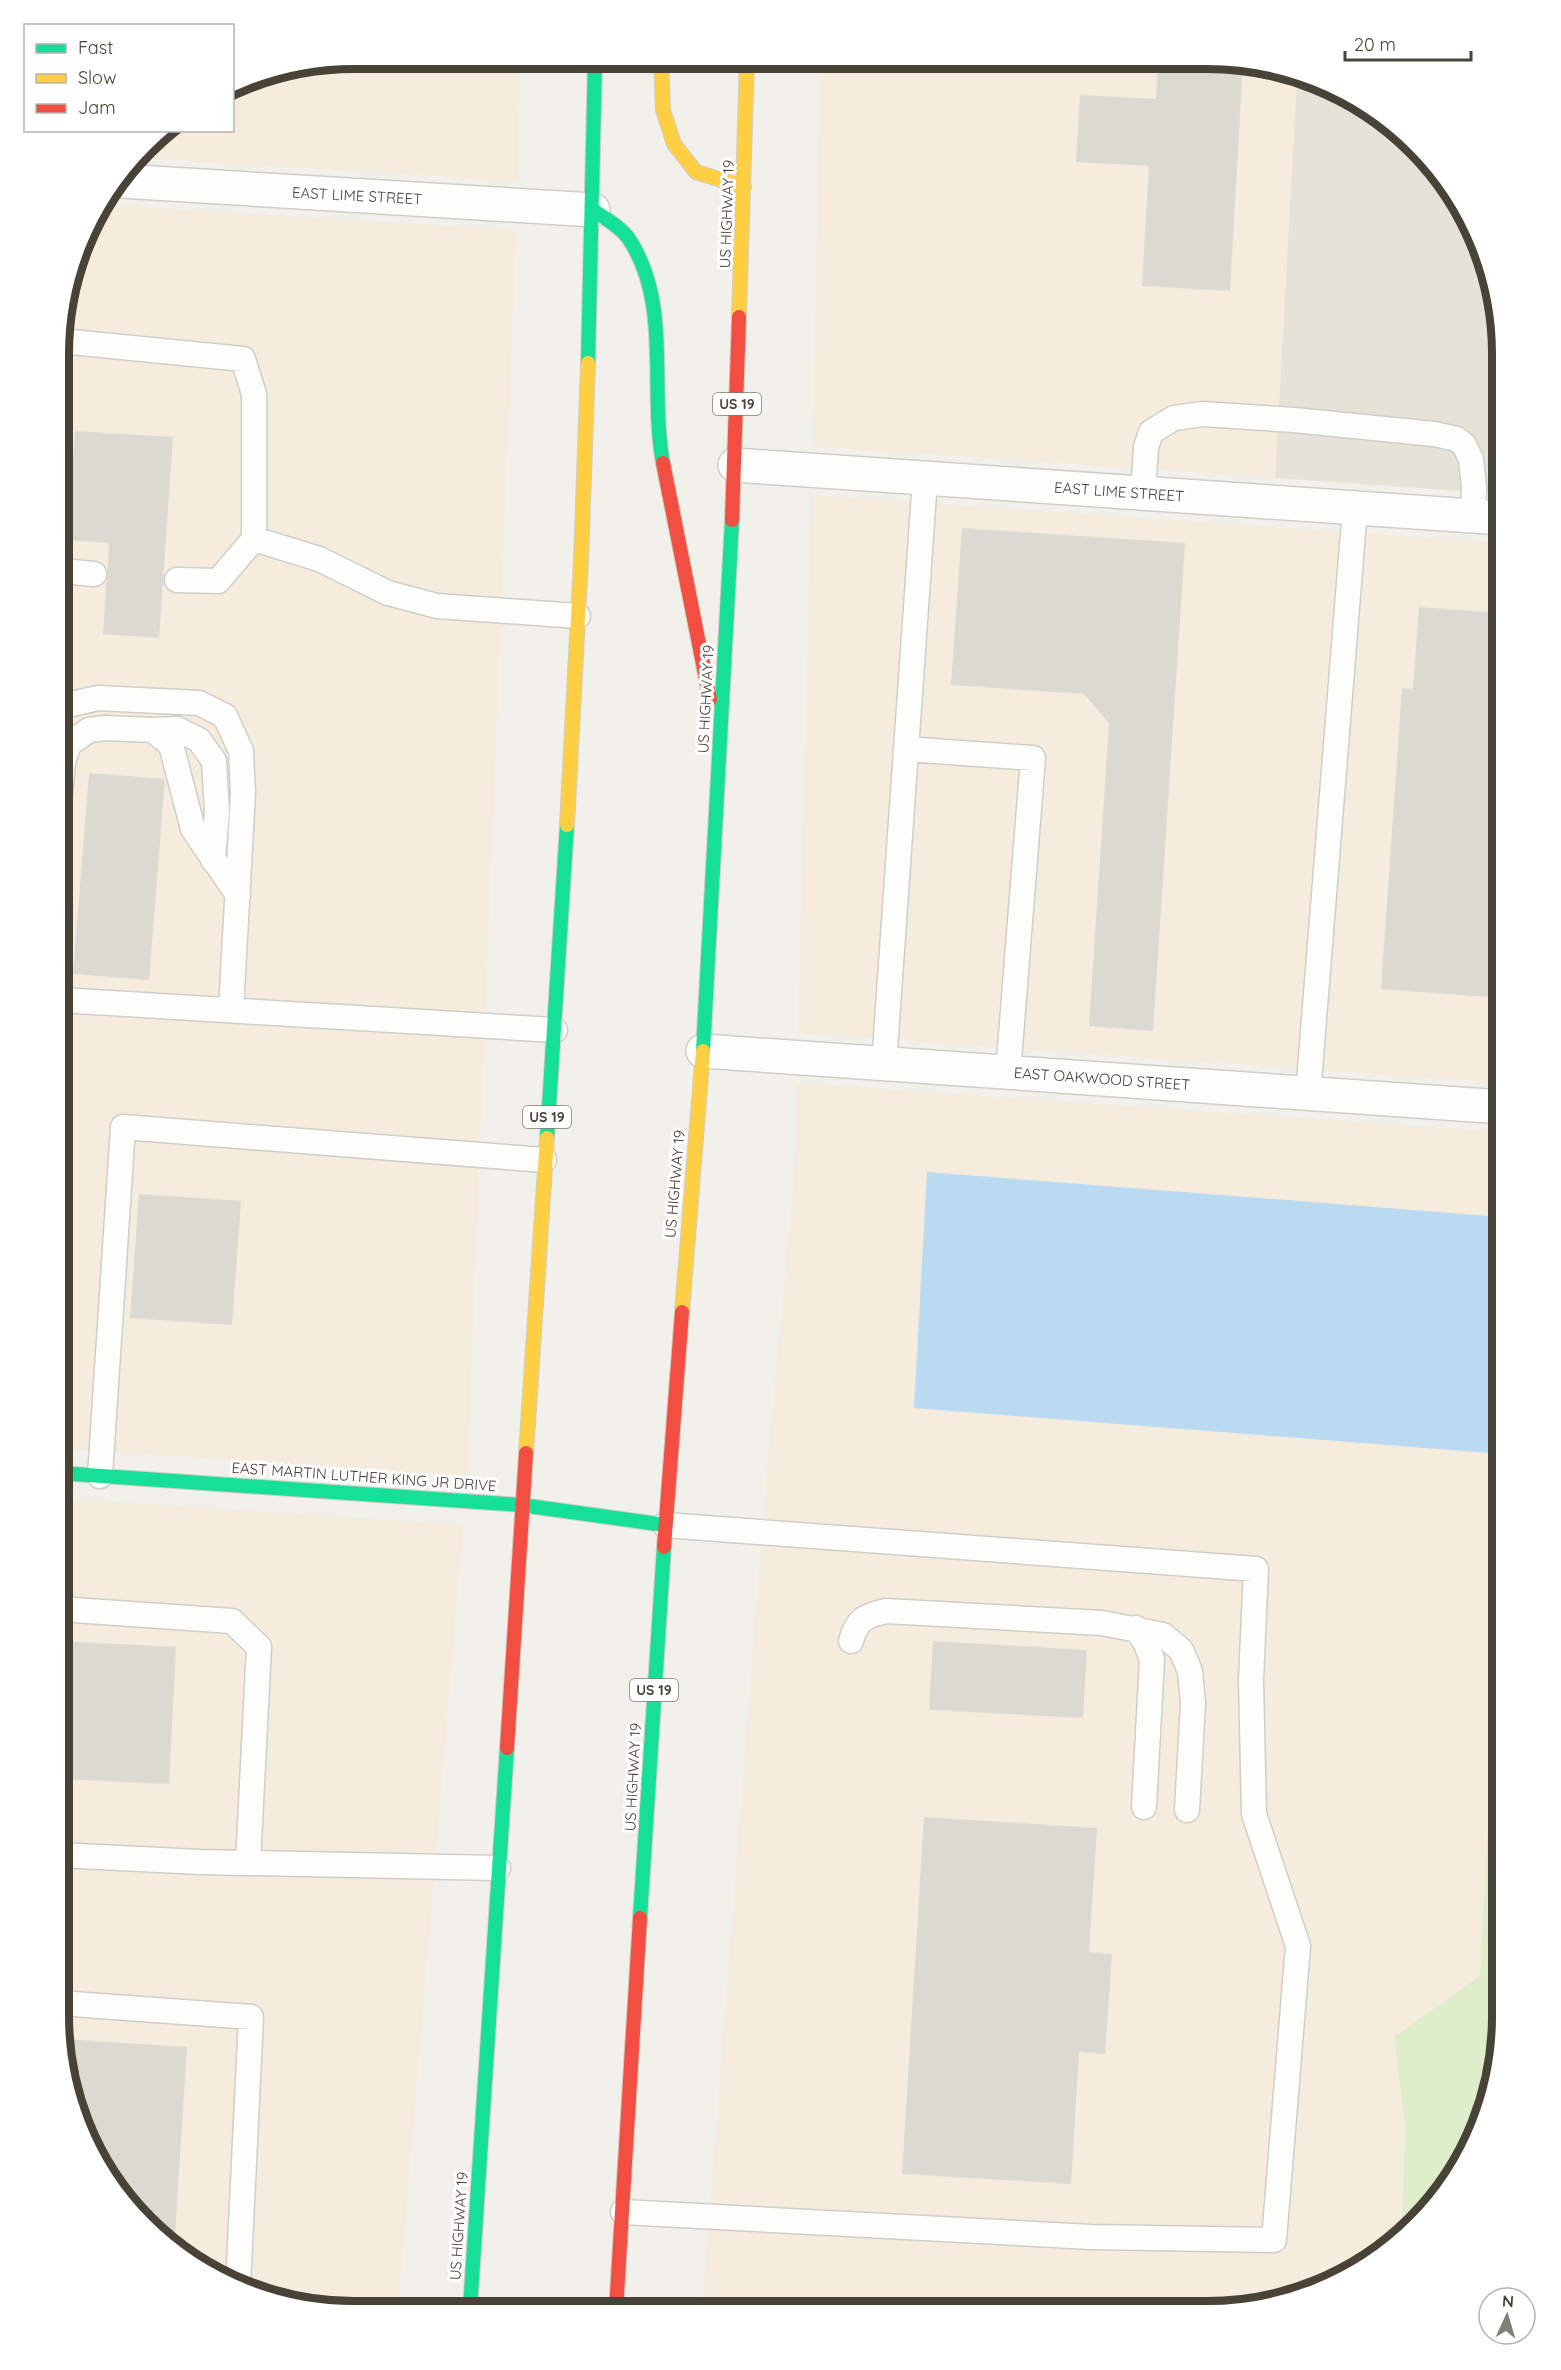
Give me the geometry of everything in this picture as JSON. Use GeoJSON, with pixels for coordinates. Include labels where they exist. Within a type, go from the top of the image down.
{"type":"FeatureCollection","features":[{"type":"Feature","properties":{"kind":"main road","name":"US HIGHWAY 19"},"geometry":{"type":"LineString","coordinates":[[471,2301],[521,1505],[555,1030],[578,616],[593,210],[595,69]]}},
{"type":"Feature","properties":{"kind":"main road"},"geometry":{"type":"LineString","coordinates":[[661,69],[663,110],[675,144],[696,172],[744,187]]}},
{"type":"Feature","properties":{"kind":"main road","name":"US HIGHWAY 19"},"geometry":{"type":"LineString","coordinates":[[617,2301],[664,1525],[703,1051],[735,465],[747,69]]}},
{"type":"Feature","properties":{"kind":"main road"},"geometry":{"type":"LineString","coordinates":[[593,210],[628,237],[651,286],[659,440],[720,748]]}},
{"type":"Feature","properties":{"kind":"main road","name":"EAST MARTIN LUTHER KING JR DRIVE"},"geometry":{"type":"LineString","coordinates":[[69,1474],[521,1505],[664,1525]]}},
{"type":"Feature","properties":{"kind":"street","name":"EAST LIME STREET"},"geometry":{"type":"LineString","coordinates":[[127,181],[593,210]]}},
{"type":"Feature","properties":{"kind":"street","name":"EAST LIME STREET"},"geometry":{"type":"LineString","coordinates":[[735,465],[1487,517]]}},
{"type":"Feature","properties":{"kind":"street","name":"EAST OAKWOOD STREET"},"geometry":{"type":"LineString","coordinates":[[703,1051],[1492,1106]]}},
{"type":"Feature","properties":{"kind":"lane"},"geometry":{"type":"LineString","coordinates":[[70,342],[243,359],[254,394],[254,539],[218,581],[177,580]]}},
{"type":"Feature","properties":{"kind":"lane"},"geometry":{"type":"LineString","coordinates":[[1143,493],[1146,447],[1151,432],[1174,418],[1203,414],[1294,420],[1434,434],[1457,439],[1471,459],[1474,488],[1487,517]]}},
{"type":"Feature","properties":{"kind":"lane"},"geometry":{"type":"LineString","coordinates":[[884,1064],[925,479]]}},
{"type":"Feature","properties":{"kind":"lane"},"geometry":{"type":"LineString","coordinates":[[1308,1094],[1355,508]]}},
{"type":"Feature","properties":{"kind":"lane"},"geometry":{"type":"LineString","coordinates":[[254,539],[319,559],[388,593],[437,606],[578,616]]}},
{"type":"Feature","properties":{"kind":"lane"},"geometry":{"type":"LineString","coordinates":[[69,572],[94,574]]}},
{"type":"Feature","properties":{"kind":"lane"},"geometry":{"type":"LineString","coordinates":[[69,705],[98,698],[199,703],[225,716],[241,751],[243,792],[231,1010]]}},
{"type":"Feature","properties":{"kind":"lane"},"geometry":{"type":"LineString","coordinates":[[69,744],[89,730],[105,728],[177,729],[199,740],[214,761],[217,812],[213,860]]}},
{"type":"Feature","properties":{"kind":"lane"},"geometry":{"type":"LineString","coordinates":[[153,730],[171,745],[193,830],[238,895]]}},
{"type":"Feature","properties":{"kind":"lane"},"geometry":{"type":"LineString","coordinates":[[906,749],[1033,758],[1008,1073]]}},
{"type":"Feature","properties":{"kind":"lane"},"geometry":{"type":"LineString","coordinates":[[69,1001],[555,1030]]}},
{"type":"Feature","properties":{"kind":"lane"},"geometry":{"type":"LineString","coordinates":[[100,1476],[123,1127],[544,1160]]}},
{"type":"Feature","properties":{"kind":"lane"},"geometry":{"type":"LineString","coordinates":[[623,2212],[1091,2237],[1274,2240],[1299,1946],[1254,1814],[1251,1680],[1256,1569],[664,1525]]}},
{"type":"Feature","properties":{"kind":"lane"},"geometry":{"type":"LineString","coordinates":[[69,1611],[232,1621],[259,1647],[248,1863]]}},
{"type":"Feature","properties":{"kind":"lane"},"geometry":{"type":"LineString","coordinates":[[851,1641],[855,1627],[867,1615],[886,1611],[1102,1623],[1163,1635],[1181,1650],[1190,1671],[1193,1703],[1187,1810]]}},
{"type":"Feature","properties":{"kind":"lane"},"geometry":{"type":"LineString","coordinates":[[1136,1628],[1152,1659],[1144,1807]]}},
{"type":"Feature","properties":{"kind":"lane"},"geometry":{"type":"LineString","coordinates":[[69,1855],[248,1863],[498,1868]]}},
{"type":"Feature","properties":{"kind":"lane"},"geometry":{"type":"LineString","coordinates":[[69,2004],[251,2017],[238,2276]]}},
{"type":"Feature","properties":{"kind":"shaded area"},"geometry":{"type":"Polygon","coordinates":[[[354,69],[520,69],[518,181],[146,158],[175,132],[234,132],[234,96],[262,84],[298,74],[354,69]]]}},
{"type":"Feature","properties":{"kind":"shaded area"},"geometry":{"type":"Polygon","coordinates":[[[821,69],[1207,69],[1245,71],[1297,83],[1275,478],[812,446],[821,69]]]}},
{"type":"Feature","properties":{"kind":"shaded area"},"geometry":{"type":"Polygon","coordinates":[[[1297,83],[1350,107],[1381,128],[1409,152],[1444,195],[1463,228],[1477,262],[1490,316],[1492,493],[1275,478],[1297,83]]]}},
{"type":"Feature","properties":{"kind":"shaded area"},"geometry":{"type":"Polygon","coordinates":[[[110,205],[516,230],[467,1476],[69,1449],[69,354],[71,316],[84,262],[110,205]]]}},
{"type":"Feature","properties":{"kind":"shaded area"},"geometry":{"type":"Polygon","coordinates":[[[811,495],[1492,542],[1492,1082],[798,1033],[811,495]]]}},
{"type":"Feature","properties":{"kind":"shaded area"},"geometry":{"type":"Polygon","coordinates":[[[796,1083],[1492,1131],[1492,1216],[927,1173],[914,1408],[1492,1453],[1492,1749],[1480,1976],[1394,2037],[1405,2126],[1402,2224],[1366,2253],[1333,2272],[1299,2286],[1263,2296],[1207,2301],[703,2301],[765,1491],[795,1165],[796,1083]]]}},
{"type":"Feature","properties":{"kind":"shaded area"},"geometry":{"type":"Polygon","coordinates":[[[69,1499],[463,1525],[399,2301],[354,2301],[298,2296],[262,2286],[211,2263],[180,2242],[152,2218],[128,2190],[107,2159],[84,2108],[71,2054],[69,2016],[69,1499]]]}},
{"type":"Feature","properties":{"kind":"green space"},"geometry":{"type":"Polygon","coordinates":[[[1492,1749],[1492,2016],[1487,2072],[1477,2108],[1454,2159],[1433,2190],[1402,2224],[1405,2126],[1394,2037],[1480,1976],[1492,1749]]]}},
{"type":"Feature","properties":{"kind":"water"},"geometry":{"type":"Polygon","coordinates":[[[927,1172],[1492,1216],[1492,1453],[914,1408],[927,1172]]]}},
{"type":"Feature","properties":{"kind":"building"},"geometry":{"type":"Polygon","coordinates":[[[1158,69],[1242,71],[1230,291],[1142,286],[1149,166],[1076,162],[1080,95],[1156,99],[1158,69]]]}},
{"type":"Feature","properties":{"kind":"building"},"geometry":{"type":"Polygon","coordinates":[[[75,431],[173,437],[159,638],[103,634],[109,543],[69,540],[75,431]]]}},
{"type":"Feature","properties":{"kind":"building"},"geometry":{"type":"Polygon","coordinates":[[[962,528],[1185,543],[1153,1031],[1089,1026],[1109,723],[1084,694],[951,685],[962,528]]]}},
{"type":"Feature","properties":{"kind":"building"},"geometry":{"type":"Polygon","coordinates":[[[1419,607],[1492,612],[1492,997],[1381,989],[1402,688],[1413,689],[1419,607]]]}},
{"type":"Feature","properties":{"kind":"building"},"geometry":{"type":"Polygon","coordinates":[[[89,773],[165,779],[149,980],[73,974],[89,773]]]}},
{"type":"Feature","properties":{"kind":"building"},"geometry":{"type":"Polygon","coordinates":[[[139,1194],[241,1201],[232,1325],[130,1318],[139,1194]]]}},
{"type":"Feature","properties":{"kind":"building"},"geometry":{"type":"Polygon","coordinates":[[[933,1641],[1087,1650],[1083,1718],[929,1710],[933,1641]]]}},
{"type":"Feature","properties":{"kind":"building"},"geometry":{"type":"Polygon","coordinates":[[[69,1642],[176,1647],[169,1784],[69,1779],[69,1642]]]}},
{"type":"Feature","properties":{"kind":"building"},"geometry":{"type":"Polygon","coordinates":[[[924,1817],[1097,1828],[1089,1952],[1112,1954],[1105,2054],[1079,2052],[1071,2184],[902,2174],[924,1817]]]}},
{"type":"Feature","properties":{"kind":"building"},"geometry":{"type":"Polygon","coordinates":[[[70,2039],[187,2047],[175,2238],[152,2218],[128,2190],[98,2142],[84,2108],[74,2072],[70,2039]]]}},
{"type":"Feature","properties":{"kind":"traffic: fast"},"geometry":{"type":"LineString","coordinates":[[588,363],[595,69]]}},
{"type":"Feature","properties":{"kind":"traffic: fast"},"geometry":{"type":"LineString","coordinates":[[593,210],[617,227],[629,239],[642,264],[650,291],[655,319],[659,435],[663,463]]}},
{"type":"Feature","properties":{"kind":"traffic: fast"},"geometry":{"type":"LineString","coordinates":[[703,1051],[732,520]]}},
{"type":"Feature","properties":{"kind":"traffic: fast"},"geometry":{"type":"LineString","coordinates":[[547,1138],[567,825]]}},
{"type":"Feature","properties":{"kind":"traffic: fast"},"geometry":{"type":"LineString","coordinates":[[69,1474],[521,1505],[665,1525]]}},
{"type":"Feature","properties":{"kind":"traffic: fast"},"geometry":{"type":"LineString","coordinates":[[640,1918],[664,1547]]}},
{"type":"Feature","properties":{"kind":"traffic: fast"},"geometry":{"type":"LineString","coordinates":[[471,2301],[507,1748]]}},
{"type":"Feature","properties":{"kind":"traffic: slow"},"geometry":{"type":"LineString","coordinates":[[661,69],[663,110],[674,144],[696,172],[744,187]]}},
{"type":"Feature","properties":{"kind":"traffic: slow"},"geometry":{"type":"LineString","coordinates":[[739,317],[747,69]]}},
{"type":"Feature","properties":{"kind":"traffic: slow"},"geometry":{"type":"LineString","coordinates":[[567,825],[581,561],[588,363]]}},
{"type":"Feature","properties":{"kind":"traffic: slow"},"geometry":{"type":"LineString","coordinates":[[682,1312],[703,1051]]}},
{"type":"Feature","properties":{"kind":"traffic: slow"},"geometry":{"type":"LineString","coordinates":[[526,1453],[547,1138]]}},
{"type":"Feature","properties":{"kind":"traffic: jam"},"geometry":{"type":"LineString","coordinates":[[732,520],[739,317]]}},
{"type":"Feature","properties":{"kind":"traffic: jam"},"geometry":{"type":"LineString","coordinates":[[663,463],[710,699]]}},
{"type":"Feature","properties":{"kind":"traffic: jam"},"geometry":{"type":"LineString","coordinates":[[664,1547],[682,1312]]}},
{"type":"Feature","properties":{"kind":"traffic: jam"},"geometry":{"type":"LineString","coordinates":[[507,1748],[526,1453]]}},
{"type":"Feature","properties":{"kind":"traffic: jam"},"geometry":{"type":"LineString","coordinates":[[617,2301],[640,1918]]}}]}
